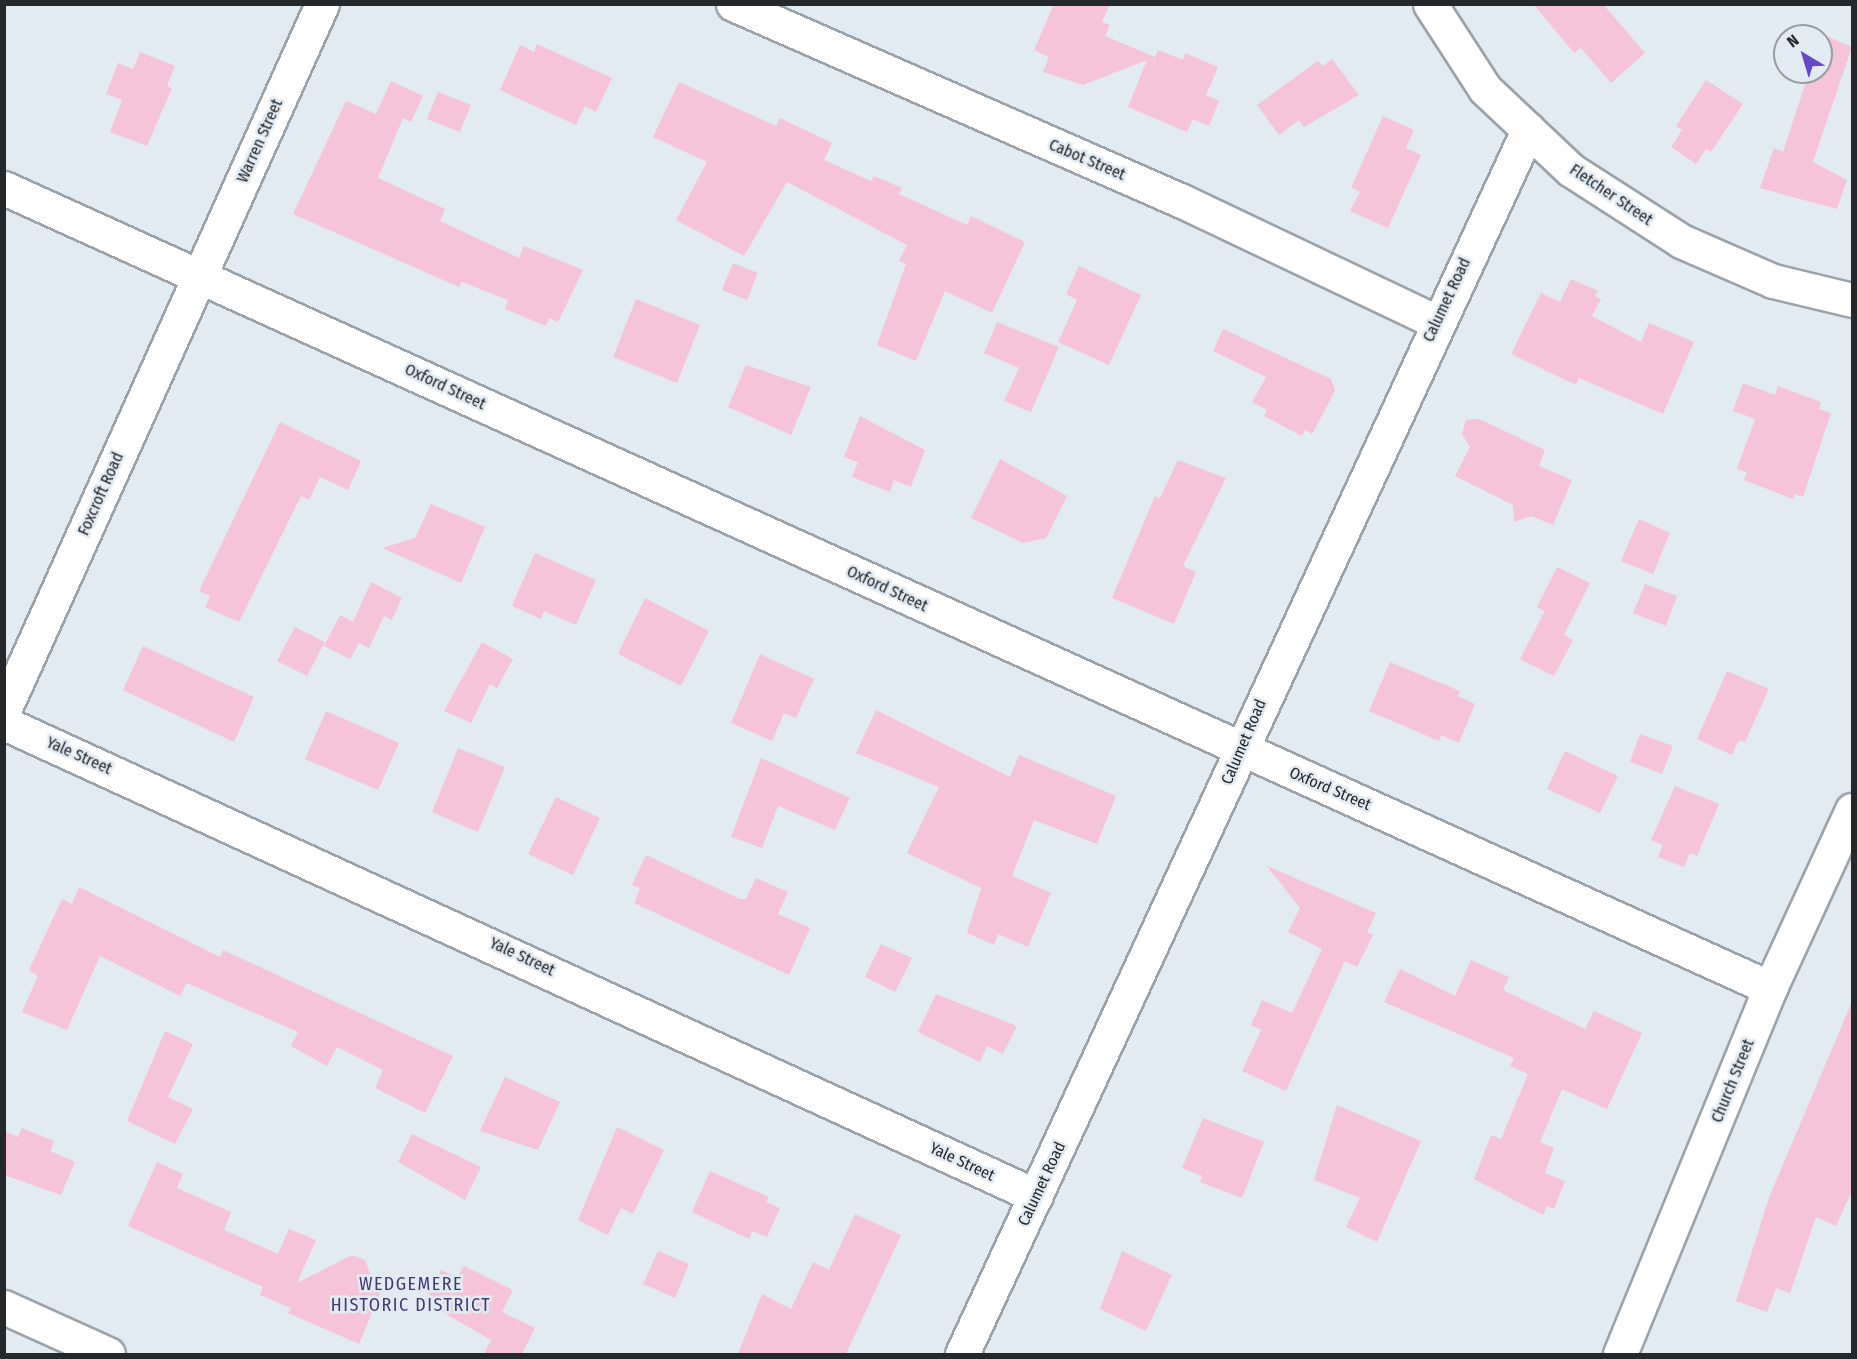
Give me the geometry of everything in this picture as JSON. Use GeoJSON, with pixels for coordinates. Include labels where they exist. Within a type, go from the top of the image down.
{"type":"FeatureCollection","features":[{"type":"Feature","properties":{"kind":"street","name":"Warren Street"},"geometry":{"type":"LineString","coordinates":[[198,278],[322,4]]}},
{"type":"Feature","properties":{"kind":"street","name":"Cabot Street"},"geometry":{"type":"LineString","coordinates":[[733,4],[1182,201],[1437,322]]}},
{"type":"Feature","properties":{"kind":"street","name":"Fletcher Street"},"geometry":{"type":"LineString","coordinates":[[1430,4],[1485,89],[1570,170],[1681,242],[1773,281],[1852,300]]}},
{"type":"Feature","properties":{"kind":"street","name":"Calumet Road"},"geometry":{"type":"LineString","coordinates":[[963,1354],[1437,322],[1528,130]]}},
{"type":"Feature","properties":{"kind":"street","name":"Oxford Street"},"geometry":{"type":"LineString","coordinates":[[4,188],[1241,752],[1481,854],[1770,988]]}},
{"type":"Feature","properties":{"kind":"street","name":"Foxcroft Road"},"geometry":{"type":"LineString","coordinates":[[4,710],[198,278]]}},
{"type":"Feature","properties":{"kind":"street","name":"Yale Street"},"geometry":{"type":"LineString","coordinates":[[4,723],[1036,1196]]}},
{"type":"Feature","properties":{"kind":"street","name":"Church Street"},"geometry":{"type":"LineString","coordinates":[[1620,1354],[1770,988],[1852,810]]}},
{"type":"Feature","properties":{"kind":"street"},"geometry":{"type":"LineString","coordinates":[[4,1307],[108,1354]]}},
{"type":"Feature","properties":{"kind":"building"},"geometry":{"type":"Polygon","coordinates":[[[1054,4],[1110,4],[1102,22],[1110,25],[1105,36],[1155,57],[1158,50],[1183,60],[1185,53],[1218,67],[1206,95],[1219,101],[1209,126],[1193,119],[1187,132],[1128,107],[1147,60],[1083,85],[1043,72],[1049,57],[1034,50],[1054,4]]]}},
{"type":"Feature","properties":{"kind":"building"},"geometry":{"type":"Polygon","coordinates":[[[1533,4],[1603,4],[1645,53],[1611,83],[1581,48],[1574,53],[1533,4]]]}},
{"type":"Feature","properties":{"kind":"building"},"geometry":{"type":"Polygon","coordinates":[[[1833,39],[1852,47],[1813,162],[1847,180],[1837,209],[1760,188],[1774,148],[1783,152],[1805,84],[1833,84],[1833,39]]]}},
{"type":"Feature","properties":{"kind":"building"},"geometry":{"type":"Polygon","coordinates":[[[537,44],[612,78],[596,112],[585,106],[576,125],[500,90],[520,45],[534,52],[537,44]]]}},
{"type":"Feature","properties":{"kind":"building"},"geometry":{"type":"Polygon","coordinates":[[[140,52],[175,66],[167,86],[172,88],[147,146],[110,132],[122,100],[106,94],[118,63],[133,69],[140,52]]]}},
{"type":"Feature","properties":{"kind":"building"},"geometry":{"type":"Polygon","coordinates":[[[1332,59],[1359,95],[1304,127],[1299,120],[1279,135],[1257,105],[1318,61],[1323,66],[1332,59]]]}},
{"type":"Feature","properties":{"kind":"building"},"geometry":{"type":"Polygon","coordinates":[[[1706,80],[1743,104],[1711,152],[1706,149],[1696,164],[1671,147],[1682,130],[1676,126],[1706,80]]]}},
{"type":"Feature","properties":{"kind":"building"},"geometry":{"type":"Polygon","coordinates":[[[391,81],[423,96],[411,122],[403,118],[378,178],[445,209],[440,221],[519,258],[524,246],[583,270],[558,322],[549,318],[546,326],[505,309],[508,300],[462,282],[459,287],[293,214],[346,101],[376,114],[391,81]]]}},
{"type":"Feature","properties":{"kind":"building"},"geometry":{"type":"Polygon","coordinates":[[[679,82],[776,126],[780,118],[832,143],[824,160],[871,181],[874,176],[902,188],[899,194],[967,225],[971,216],[1025,242],[992,313],[945,291],[916,361],[877,345],[906,264],[899,261],[907,245],[787,182],[744,256],[676,220],[707,162],[653,137],[679,82]]]}},
{"type":"Feature","properties":{"kind":"building"},"geometry":{"type":"Polygon","coordinates":[[[438,92],[471,105],[460,132],[427,119],[438,92]]]}},
{"type":"Feature","properties":{"kind":"building"},"geometry":{"type":"Polygon","coordinates":[[[1383,116],[1414,130],[1406,148],[1421,155],[1388,228],[1350,211],[1360,192],[1351,188],[1383,116]]]}},
{"type":"Feature","properties":{"kind":"building"},"geometry":{"type":"Polygon","coordinates":[[[733,263],[758,273],[747,300],[722,290],[733,263]]]}},
{"type":"Feature","properties":{"kind":"building"},"geometry":{"type":"Polygon","coordinates":[[[1079,266],[1141,295],[1109,365],[1058,342],[1077,300],[1066,294],[1079,266]]]}},
{"type":"Feature","properties":{"kind":"building"},"geometry":{"type":"Polygon","coordinates":[[[1571,279],[1598,291],[1595,296],[1601,299],[1592,316],[1641,342],[1649,323],[1694,342],[1663,414],[1579,378],[1576,385],[1511,354],[1541,293],[1560,302],[1571,279]]]}},
{"type":"Feature","properties":{"kind":"building"},"geometry":{"type":"Polygon","coordinates":[[[636,299],[700,325],[677,383],[613,357],[636,299]]]}},
{"type":"Feature","properties":{"kind":"building"},"geometry":{"type":"Polygon","coordinates":[[[997,322],[1059,347],[1031,412],[1004,401],[1019,368],[984,353],[997,322]]]}},
{"type":"Feature","properties":{"kind":"building"},"geometry":{"type":"Polygon","coordinates":[[[1223,329],[1331,379],[1335,391],[1312,434],[1305,430],[1302,436],[1264,416],[1267,410],[1252,402],[1266,377],[1213,351],[1223,329]]]}},
{"type":"Feature","properties":{"kind":"building"},"geometry":{"type":"Polygon","coordinates":[[[746,365],[811,387],[791,435],[728,407],[746,365]]]}},
{"type":"Feature","properties":{"kind":"building"},"geometry":{"type":"Polygon","coordinates":[[[1743,383],[1775,395],[1778,386],[1821,402],[1819,409],[1831,413],[1803,497],[1795,494],[1793,499],[1744,480],[1747,472],[1737,469],[1755,419],[1733,411],[1743,383]]]}},
{"type":"Feature","properties":{"kind":"building"},"geometry":{"type":"Polygon","coordinates":[[[860,416],[925,450],[911,487],[894,480],[890,492],[852,477],[858,462],[844,457],[860,416]]]}},
{"type":"Feature","properties":{"kind":"building"},"geometry":{"type":"Polygon","coordinates":[[[1479,419],[1545,450],[1539,466],[1572,480],[1553,525],[1531,516],[1514,522],[1513,505],[1455,476],[1470,447],[1462,434],[1466,420],[1479,419]]]}},
{"type":"Feature","properties":{"kind":"building"},"geometry":{"type":"Polygon","coordinates":[[[280,422],[361,461],[348,490],[320,477],[309,500],[301,496],[239,622],[205,607],[210,596],[199,591],[280,422]]]}},
{"type":"Feature","properties":{"kind":"building"},"geometry":{"type":"Polygon","coordinates":[[[1000,459],[1067,496],[1046,538],[1023,543],[971,518],[1000,459]]]}},
{"type":"Feature","properties":{"kind":"building"},"geometry":{"type":"Polygon","coordinates":[[[1178,460],[1226,478],[1183,566],[1196,572],[1174,624],[1112,598],[1155,496],[1160,498],[1178,460]]]}},
{"type":"Feature","properties":{"kind":"building"},"geometry":{"type":"Polygon","coordinates":[[[431,504],[485,527],[461,583],[382,548],[415,538],[431,504]]]}},
{"type":"Feature","properties":{"kind":"building"},"geometry":{"type":"Polygon","coordinates":[[[1639,519],[1670,533],[1653,574],[1621,561],[1639,519]]]}},
{"type":"Feature","properties":{"kind":"building"},"geometry":{"type":"Polygon","coordinates":[[[535,553],[596,580],[576,625],[544,611],[541,619],[512,606],[535,553]]]}},
{"type":"Feature","properties":{"kind":"building"},"geometry":{"type":"Polygon","coordinates":[[[1557,567],[1590,583],[1564,635],[1573,640],[1554,676],[1520,659],[1545,611],[1537,607],[1557,567]]]}},
{"type":"Feature","properties":{"kind":"building"},"geometry":{"type":"Polygon","coordinates":[[[371,582],[402,598],[392,620],[384,616],[369,648],[359,643],[350,659],[324,646],[340,615],[353,622],[371,582]]]}},
{"type":"Feature","properties":{"kind":"building"},"geometry":{"type":"Polygon","coordinates":[[[1645,584],[1677,596],[1666,626],[1633,613],[1645,584]]]}},
{"type":"Feature","properties":{"kind":"building"},"geometry":{"type":"Polygon","coordinates":[[[645,598],[709,631],[681,686],[618,654],[645,598]]]}},
{"type":"Feature","properties":{"kind":"building"},"geometry":{"type":"Polygon","coordinates":[[[295,627],[325,642],[307,676],[277,661],[295,627]]]}},
{"type":"Feature","properties":{"kind":"building"},"geometry":{"type":"Polygon","coordinates":[[[482,642],[513,659],[497,688],[490,684],[471,723],[444,711],[482,642]]]}},
{"type":"Feature","properties":{"kind":"building"},"geometry":{"type":"Polygon","coordinates":[[[143,646],[254,697],[234,742],[123,690],[143,646]]]}},
{"type":"Feature","properties":{"kind":"building"},"geometry":{"type":"Polygon","coordinates":[[[760,654],[814,679],[796,718],[784,713],[772,741],[731,723],[760,654]]]}},
{"type":"Feature","properties":{"kind":"building"},"geometry":{"type":"Polygon","coordinates":[[[1390,662],[1460,691],[1458,696],[1475,704],[1459,743],[1441,735],[1439,741],[1369,711],[1390,662]]]}},
{"type":"Feature","properties":{"kind":"building"},"geometry":{"type":"Polygon","coordinates":[[[1727,671],[1769,689],[1745,742],[1739,740],[1732,755],[1697,739],[1727,671]]]}},
{"type":"Feature","properties":{"kind":"building"},"geometry":{"type":"Polygon","coordinates":[[[876,710],[1010,777],[1019,755],[1116,796],[1097,844],[1034,820],[1012,876],[1051,893],[1028,947],[998,934],[994,945],[967,933],[981,888],[907,853],[939,787],[856,753],[876,710]]]}},
{"type":"Feature","properties":{"kind":"building"},"geometry":{"type":"Polygon","coordinates":[[[326,711],[399,743],[378,790],[305,759],[326,711]]]}},
{"type":"Feature","properties":{"kind":"building"},"geometry":{"type":"Polygon","coordinates":[[[1640,734],[1673,746],[1662,774],[1630,762],[1640,734]]]}},
{"type":"Feature","properties":{"kind":"building"},"geometry":{"type":"Polygon","coordinates":[[[458,748],[505,767],[478,832],[432,812],[458,748]]]}},
{"type":"Feature","properties":{"kind":"building"},"geometry":{"type":"Polygon","coordinates":[[[1565,751],[1618,776],[1600,813],[1547,789],[1565,751]]]}},
{"type":"Feature","properties":{"kind":"building"},"geometry":{"type":"Polygon","coordinates":[[[761,758],[850,798],[835,830],[778,806],[762,848],[731,837],[761,758]]]}},
{"type":"Feature","properties":{"kind":"building"},"geometry":{"type":"Polygon","coordinates":[[[1675,786],[1719,804],[1697,856],[1690,853],[1684,867],[1658,857],[1663,845],[1651,840],[1675,786]]]}},
{"type":"Feature","properties":{"kind":"building"},"geometry":{"type":"Polygon","coordinates":[[[556,797],[600,818],[573,875],[528,854],[556,797]]]}},
{"type":"Feature","properties":{"kind":"building"},"geometry":{"type":"Polygon","coordinates":[[[646,855],[740,899],[746,899],[756,878],[788,892],[778,914],[810,928],[789,975],[634,903],[640,888],[632,885],[646,855]]]}},
{"type":"Feature","properties":{"kind":"building"},"geometry":{"type":"Polygon","coordinates":[[[1267,866],[1376,913],[1367,932],[1373,935],[1357,967],[1345,961],[1286,1091],[1242,1071],[1261,1030],[1251,1025],[1262,1000],[1292,1013],[1322,949],[1288,932],[1300,908],[1267,866]]]}},
{"type":"Feature","properties":{"kind":"building"},"geometry":{"type":"Polygon","coordinates":[[[79,887],[220,957],[223,950],[453,1056],[425,1113],[375,1088],[383,1070],[337,1047],[327,1066],[291,1046],[298,1032],[187,983],[180,996],[100,956],[67,1030],[22,1012],[38,976],[29,970],[62,899],[72,904],[79,887]]]}},
{"type":"Feature","properties":{"kind":"building"},"geometry":{"type":"Polygon","coordinates":[[[881,944],[912,958],[895,992],[865,977],[881,944]]]}},
{"type":"Feature","properties":{"kind":"building"},"geometry":{"type":"Polygon","coordinates":[[[1471,960],[1509,977],[1503,990],[1585,1029],[1594,1011],[1642,1033],[1607,1109],[1562,1089],[1540,1142],[1554,1148],[1545,1173],[1565,1181],[1554,1209],[1547,1206],[1543,1215],[1474,1179],[1491,1135],[1501,1139],[1528,1074],[1510,1066],[1514,1058],[1384,1002],[1400,969],[1455,996],[1471,960]]]}},
{"type":"Feature","properties":{"kind":"building"},"geometry":{"type":"Polygon","coordinates":[[[936,994],[1017,1026],[1003,1054],[987,1046],[980,1062],[918,1032],[936,994]]]}},
{"type":"Feature","properties":{"kind":"building"},"geometry":{"type":"Polygon","coordinates":[[[1851,1004],[1852,1191],[1836,1226],[1816,1217],[1790,1293],[1776,1288],[1767,1312],[1736,1301],[1770,1195],[1851,1004]]]}},
{"type":"Feature","properties":{"kind":"building"},"geometry":{"type":"Polygon","coordinates":[[[165,1031],[193,1044],[168,1097],[193,1109],[175,1144],[127,1121],[165,1031]]]}},
{"type":"Feature","properties":{"kind":"building"},"geometry":{"type":"Polygon","coordinates":[[[505,1077],[560,1102],[538,1150],[480,1131],[505,1077]]]}},
{"type":"Feature","properties":{"kind":"building"},"geometry":{"type":"Polygon","coordinates":[[[1337,1105],[1421,1141],[1377,1242],[1346,1227],[1360,1198],[1314,1180],[1337,1105]]]}},
{"type":"Feature","properties":{"kind":"building"},"geometry":{"type":"Polygon","coordinates":[[[1203,1118],[1264,1142],[1242,1198],[1200,1182],[1202,1176],[1182,1168],[1203,1118]]]}},
{"type":"Feature","properties":{"kind":"building"},"geometry":{"type":"Polygon","coordinates":[[[617,1127],[664,1150],[633,1214],[621,1208],[608,1235],[578,1220],[617,1127]]]}},
{"type":"Feature","properties":{"kind":"building"},"geometry":{"type":"Polygon","coordinates":[[[22,1128],[54,1141],[50,1151],[75,1162],[61,1195],[4,1175],[4,1131],[18,1137],[22,1128]]]}},
{"type":"Feature","properties":{"kind":"building"},"geometry":{"type":"Polygon","coordinates":[[[412,1134],[481,1167],[465,1200],[398,1162],[412,1134]]]}},
{"type":"Feature","properties":{"kind":"building"},"geometry":{"type":"Polygon","coordinates":[[[157,1162],[183,1174],[177,1188],[231,1212],[224,1230],[278,1254],[289,1229],[316,1240],[297,1283],[352,1255],[365,1260],[375,1286],[382,1289],[359,1344],[288,1313],[291,1308],[260,1295],[263,1287],[128,1226],[157,1162]]]}},
{"type":"Feature","properties":{"kind":"building"},"geometry":{"type":"Polygon","coordinates":[[[710,1171],[769,1197],[766,1202],[780,1208],[767,1237],[752,1231],[749,1239],[692,1212],[710,1171]]]}},
{"type":"Feature","properties":{"kind":"building"},"geometry":{"type":"Polygon","coordinates":[[[855,1214],[901,1235],[846,1354],[738,1354],[762,1294],[791,1309],[813,1262],[829,1270],[855,1214]]]}},
{"type":"Feature","properties":{"kind":"building"},"geometry":{"type":"Polygon","coordinates":[[[658,1251],[689,1264],[675,1298],[643,1284],[658,1251]]]}},
{"type":"Feature","properties":{"kind":"building"},"geometry":{"type":"Polygon","coordinates":[[[1122,1251],[1172,1275],[1146,1331],[1100,1309],[1122,1251]]]}},
{"type":"Feature","properties":{"kind":"building"},"geometry":{"type":"Polygon","coordinates":[[[464,1266],[513,1290],[502,1312],[535,1328],[522,1354],[484,1354],[491,1340],[425,1302],[441,1270],[457,1278],[464,1266]]]}},
{"type":"Feature","properties":{"kind":"district","name":"WEDGEMERE HISTORIC DISTRICT"},"geometry":{"type":"Point","coordinates":[411,1295]}}]}
